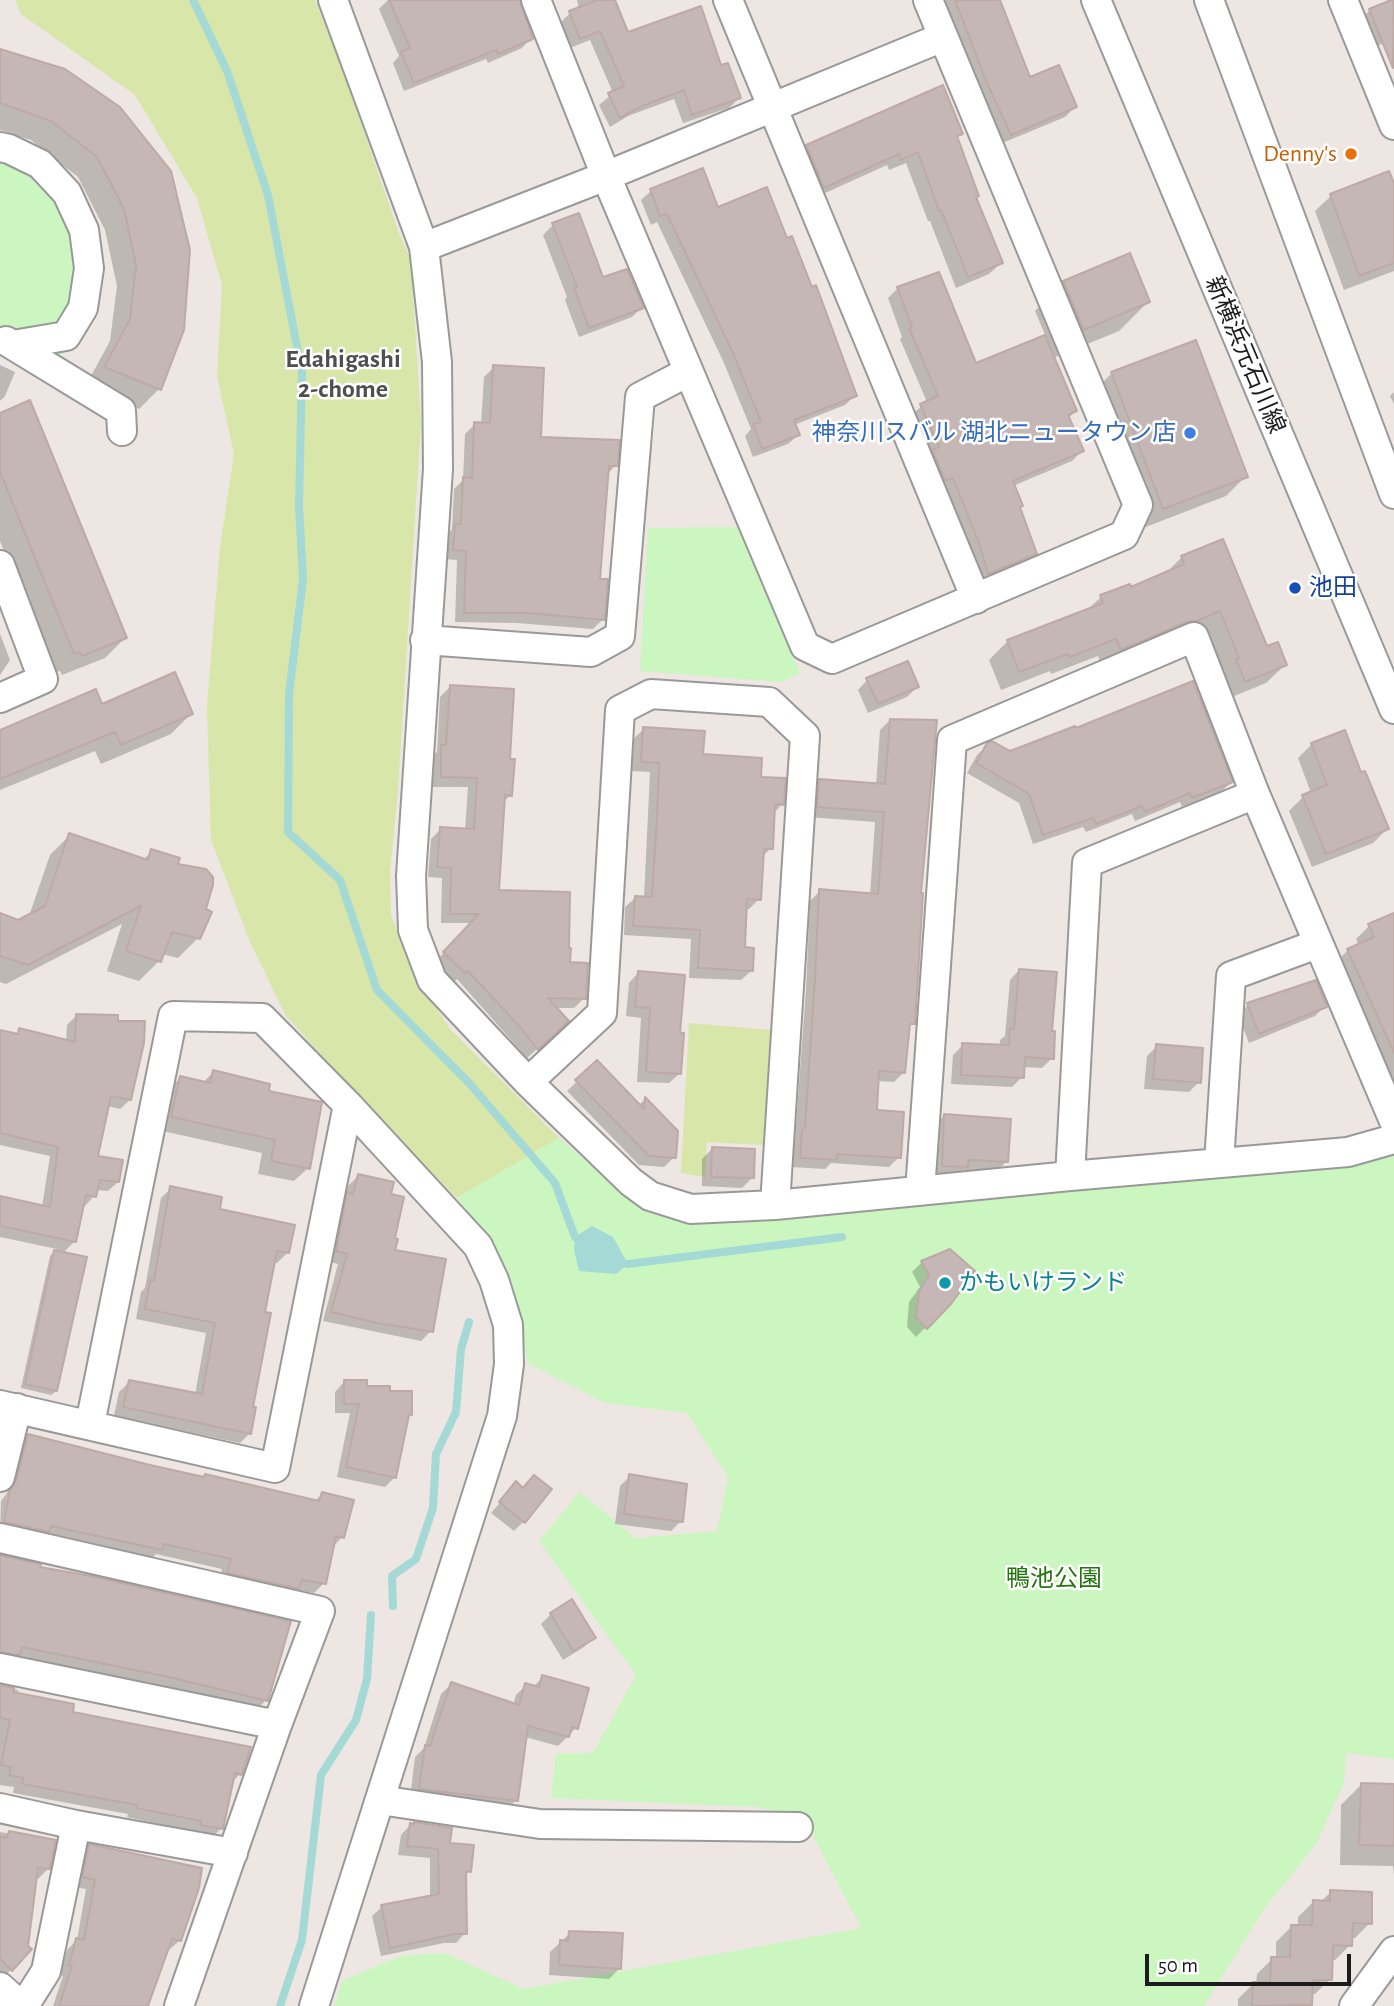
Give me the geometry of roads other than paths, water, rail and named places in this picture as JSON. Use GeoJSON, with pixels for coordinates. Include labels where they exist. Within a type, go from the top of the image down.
{"type":"FeatureCollection","features":[{"type":"Feature","properties":{"kind":"street"},"geometry":{"type":"LineString","coordinates":[[333,0],[424,247],[437,362],[438,468],[411,876],[414,930],[432,979],[528,1082],[631,1182],[650,1196],[691,1209],[775,1205],[1348,1152],[1394,1139]]}},
{"type":"Feature","properties":{"kind":"street"},"geometry":{"type":"LineString","coordinates":[[536,0],[606,176],[805,646],[832,659],[1124,535],[1138,505],[928,0]]}},
{"type":"Feature","properties":{"kind":"street"},"geometry":{"type":"LineString","coordinates":[[728,0],[976,598]]}},
{"type":"Feature","properties":{"kind":"street","name":"新横浜元石川線"},"geometry":{"type":"LineString","coordinates":[[1096,0],[1394,709]]}},
{"type":"Feature","properties":{"kind":"street"},"geometry":{"type":"LineString","coordinates":[[1209,0],[1394,494]]}},
{"type":"Feature","properties":{"kind":"street"},"geometry":{"type":"LineString","coordinates":[[1343,0],[1394,125]]}},
{"type":"Feature","properties":{"kind":"street"},"geometry":{"type":"LineString","coordinates":[[424,247],[606,176],[943,37]]}},
{"type":"Feature","properties":{"kind":"street"},"geometry":{"type":"LineString","coordinates":[[0,147],[40,164],[67,193],[85,230],[89,268],[83,308],[66,336],[7,342]]}},
{"type":"Feature","properties":{"kind":"street"},"geometry":{"type":"LineString","coordinates":[[7,342],[121,411],[122,431]]}},
{"type":"Feature","properties":{"kind":"street"},"geometry":{"type":"LineString","coordinates":[[425,640],[591,652],[620,636],[640,397],[688,372]]}},
{"type":"Feature","properties":{"kind":"street"},"geometry":{"type":"LineString","coordinates":[[0,565],[43,679],[0,698]]}},
{"type":"Feature","properties":{"kind":"street"},"geometry":{"type":"LineString","coordinates":[[920,1191],[952,740],[1194,637],[1255,794],[1394,1121]]}},
{"type":"Feature","properties":{"kind":"street"},"geometry":{"type":"LineString","coordinates":[[528,1082],[602,1013],[620,710],[651,694],[769,702],[805,736],[775,1205]]}},
{"type":"Feature","properties":{"kind":"street"},"geometry":{"type":"LineString","coordinates":[[1070,1176],[1087,863],[1255,794]]}},
{"type":"Feature","properties":{"kind":"street"},"geometry":{"type":"LineString","coordinates":[[1219,1163],[1231,976],[1317,944]]}},
{"type":"Feature","properties":{"kind":"street"},"geometry":{"type":"LineString","coordinates":[[90,1424],[173,1016],[262,1018],[348,1105],[478,1246],[494,1280],[508,1325],[509,1364],[502,1416],[314,2006]]}},
{"type":"Feature","properties":{"kind":"street"},"geometry":{"type":"LineString","coordinates":[[0,1477],[8,1406],[275,1468],[348,1105]]}},
{"type":"Feature","properties":{"kind":"street"},"geometry":{"type":"LineString","coordinates":[[0,1538],[320,1611],[277,1725],[179,2006]]}},
{"type":"Feature","properties":{"kind":"street"},"geometry":{"type":"LineString","coordinates":[[0,1668],[277,1725]]}},
{"type":"Feature","properties":{"kind":"street"},"geometry":{"type":"LineString","coordinates":[[380,1800],[540,1824],[798,1827]]}},
{"type":"Feature","properties":{"kind":"street"},"geometry":{"type":"LineString","coordinates":[[0,1808],[76,1825],[233,1853]]}},
{"type":"Feature","properties":{"kind":"street"},"geometry":{"type":"LineString","coordinates":[[0,1987],[22,2006],[46,1971],[76,1825]]}},
{"type":"Feature","properties":{"kind":"street"},"geometry":{"type":"LineString","coordinates":[[1354,2006],[1394,1951]]}},
{"type":"Feature","properties":{"kind":"water"},"geometry":{"type":"Polygon","coordinates":[[[592,1226],[613,1237],[628,1264],[616,1274],[579,1271],[574,1250],[575,1237],[592,1226]]]}},
{"type":"Feature","properties":{"kind":"waterway"},"geometry":{"type":"LineString","coordinates":[[193,0],[227,71],[268,195],[302,373],[299,506],[303,579],[289,694],[288,832],[340,880],[377,990],[470,1084],[555,1183],[575,1237]]}},
{"type":"Feature","properties":{"kind":"waterway"},"geometry":{"type":"LineString","coordinates":[[628,1264],[842,1237]]}},
{"type":"Feature","properties":{"kind":"waterway"},"geometry":{"type":"LineString","coordinates":[[393,1606],[392,1576],[416,1559],[433,1508],[436,1454],[456,1412],[461,1349],[469,1322]]}},
{"type":"Feature","properties":{"kind":"waterway"},"geometry":{"type":"LineString","coordinates":[[280,2006],[302,1940],[321,1775],[356,1720],[367,1679],[371,1615]]}},
{"type":"Feature","properties":{"kind":"place","name":"Denny's"},"geometry":{"type":"Point","coordinates":[1351,154]}},
{"type":"Feature","properties":{"kind":"place","name":"神奈川スバル 湖北ニュータウン店"},"geometry":{"type":"Point","coordinates":[1190,433]}},
{"type":"Feature","properties":{"kind":"place","name":"池田"},"geometry":{"type":"Point","coordinates":[1295,588]}},
{"type":"Feature","properties":{"kind":"place","name":"かもいけランド"},"geometry":{"type":"Point","coordinates":[945,1283]}},
{"type":"Feature","properties":{"kind":"district","name":"Edahigashi 2-chome"},"geometry":{"type":"Point","coordinates":[343,374]}},
{"type":"Feature","properties":{"kind":"park label","name":"鴨池公園"},"geometry":{"type":"Point","coordinates":[1054,1579]}}]}
